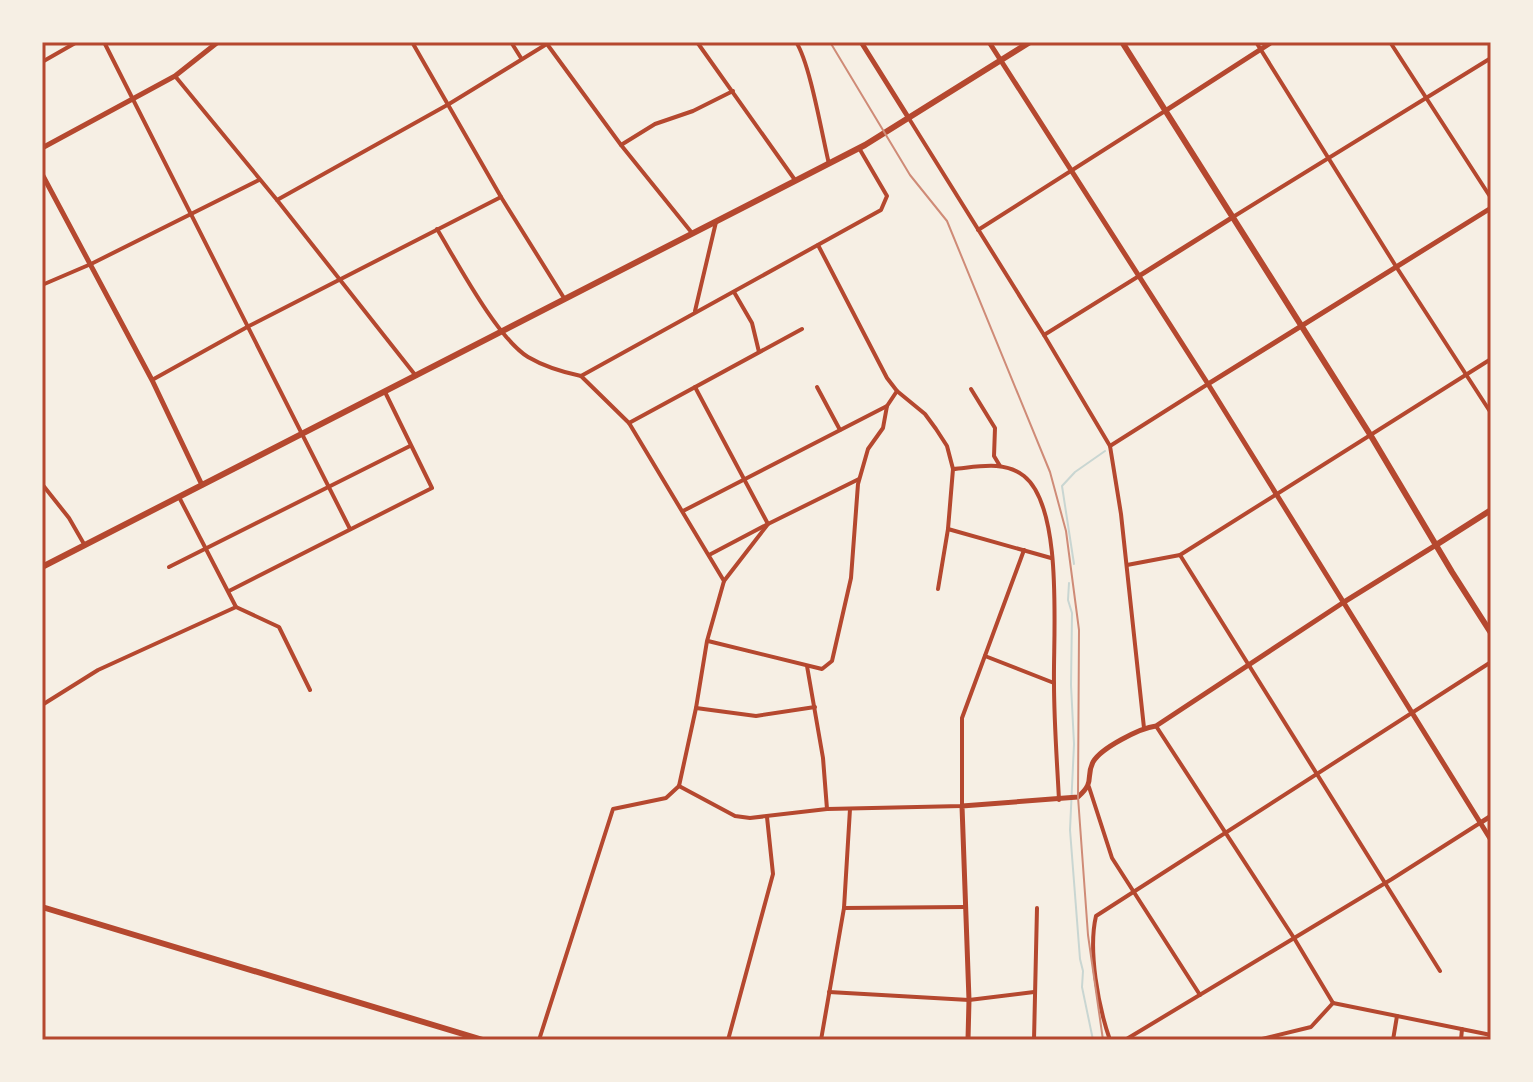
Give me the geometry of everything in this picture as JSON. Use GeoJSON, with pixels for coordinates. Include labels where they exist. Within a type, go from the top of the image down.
{"type":"FeatureCollection","features":[{"type":"Feature","properties":{"kind":"main road"},"geometry":{"type":"LineString","coordinates":[[42,567],[829,164],[1030,42]]}},
{"type":"Feature","properties":{"kind":"main road"},"geometry":{"type":"LineString","coordinates":[[1122,42],[1371,436],[1491,633]]}},
{"type":"Feature","properties":{"kind":"main road"},"geometry":{"type":"LineString","coordinates":[[1436,545],[1491,510]]}},
{"type":"Feature","properties":{"kind":"main road"},"geometry":{"type":"LineString","coordinates":[[42,907],[483,1040]]}},
{"type":"Feature","properties":{"kind":"street"},"geometry":{"type":"LineString","coordinates":[[42,62],[77,42]]}},
{"type":"Feature","properties":{"kind":"street"},"geometry":{"type":"LineString","coordinates":[[104,42],[350,529]]}},
{"type":"Feature","properties":{"kind":"street"},"geometry":{"type":"LineString","coordinates":[[42,148],[175,76],[218,42]]}},
{"type":"Feature","properties":{"kind":"street"},"geometry":{"type":"LineString","coordinates":[[412,42],[501,197],[566,300]]}},
{"type":"Feature","properties":{"kind":"street"},"geometry":{"type":"LineString","coordinates":[[511,42],[521,58]]}},
{"type":"Feature","properties":{"kind":"street"},"geometry":{"type":"LineString","coordinates":[[697,42],[795,180]]}},
{"type":"Feature","properties":{"kind":"street"},"geometry":{"type":"LineString","coordinates":[[796,42],[808,76],[829,164]]}},
{"type":"Feature","properties":{"kind":"street"},"geometry":{"type":"LineString","coordinates":[[861,42],[1110,446],[1127,566],[1144,728]]}},
{"type":"Feature","properties":{"kind":"street"},"geometry":{"type":"LineString","coordinates":[[989,42],[1208,384],[1491,840]]}},
{"type":"Feature","properties":{"kind":"street"},"geometry":{"type":"LineString","coordinates":[[1256,42],[1491,413]]}},
{"type":"Feature","properties":{"kind":"street"},"geometry":{"type":"LineString","coordinates":[[977,231],[1272,42]]}},
{"type":"Feature","properties":{"kind":"street"},"geometry":{"type":"LineString","coordinates":[[1390,42],[1491,198]]}},
{"type":"Feature","properties":{"kind":"street"},"geometry":{"type":"LineString","coordinates":[[277,200],[449,104],[548,43],[621,145],[692,233]]}},
{"type":"Feature","properties":{"kind":"street"},"geometry":{"type":"LineString","coordinates":[[1044,335],[1491,58]]}},
{"type":"Feature","properties":{"kind":"street"},"geometry":{"type":"LineString","coordinates":[[175,76],[416,376]]}},
{"type":"Feature","properties":{"kind":"street"},"geometry":{"type":"LineString","coordinates":[[621,145],[655,124],[693,111],[733,91]]}},
{"type":"Feature","properties":{"kind":"street"},"geometry":{"type":"LineString","coordinates":[[581,376],[881,210],[887,196],[862,146]]}},
{"type":"Feature","properties":{"kind":"street"},"geometry":{"type":"LineString","coordinates":[[42,174],[152,380],[202,485]]}},
{"type":"Feature","properties":{"kind":"street"},"geometry":{"type":"LineString","coordinates":[[42,285],[91,264],[259,180]]}},
{"type":"Feature","properties":{"kind":"street"},"geometry":{"type":"LineString","coordinates":[[152,380],[249,326],[501,197]]}},
{"type":"Feature","properties":{"kind":"street"},"geometry":{"type":"LineString","coordinates":[[1110,446],[1491,208]]}},
{"type":"Feature","properties":{"kind":"street"},"geometry":{"type":"LineString","coordinates":[[695,313],[717,220]]}},
{"type":"Feature","properties":{"kind":"street"},"geometry":{"type":"LineString","coordinates":[[437,229],[502,333],[525,355],[554,370],[581,376],[629,423],[724,581]]}},
{"type":"Feature","properties":{"kind":"street"},"geometry":{"type":"LineString","coordinates":[[818,245],[887,378],[897,391],[925,414],[947,446],[953,469],[948,529],[938,589]]}},
{"type":"Feature","properties":{"kind":"street"},"geometry":{"type":"LineString","coordinates":[[734,292],[752,323],[759,353]]}},
{"type":"Feature","properties":{"kind":"street"},"geometry":{"type":"LineString","coordinates":[[629,423],[802,329]]}},
{"type":"Feature","properties":{"kind":"street"},"geometry":{"type":"LineString","coordinates":[[1127,566],[1180,555],[1491,359]]}},
{"type":"Feature","properties":{"kind":"street"},"geometry":{"type":"LineString","coordinates":[[695,387],[768,524]]}},
{"type":"Feature","properties":{"kind":"street"},"geometry":{"type":"LineString","coordinates":[[817,387],[840,430]]}},
{"type":"Feature","properties":{"kind":"street"},"geometry":{"type":"LineString","coordinates":[[971,389],[995,428],[994,456],[1000,466]]}},
{"type":"Feature","properties":{"kind":"street"},"geometry":{"type":"LineString","coordinates":[[707,641],[825,669],[832,661],[851,578],[860,479],[868,449],[883,428],[887,406],[897,391]]}},
{"type":"Feature","properties":{"kind":"street"},"geometry":{"type":"LineString","coordinates":[[229,591],[432,488],[385,392]]}},
{"type":"Feature","properties":{"kind":"street"},"geometry":{"type":"LineString","coordinates":[[683,511],[887,406]]}},
{"type":"Feature","properties":{"kind":"street"},"geometry":{"type":"LineString","coordinates":[[169,567],[410,446]]}},
{"type":"Feature","properties":{"kind":"street"},"geometry":{"type":"LineString","coordinates":[[953,469],[1009,467],[1026,478],[1046,511],[1056,611],[1054,683],[1061,799]]}},
{"type":"Feature","properties":{"kind":"street"},"geometry":{"type":"LineString","coordinates":[[708,556],[860,479]]}},
{"type":"Feature","properties":{"kind":"street"},"geometry":{"type":"LineString","coordinates":[[42,484],[69,518],[84,544]]}},
{"type":"Feature","properties":{"kind":"street"},"geometry":{"type":"LineString","coordinates":[[179,497],[208,547],[236,607],[279,627],[310,690]]}},
{"type":"Feature","properties":{"kind":"street"},"geometry":{"type":"LineString","coordinates":[[539,1040],[613,809],[666,798],[679,786],[707,641],[724,581],[768,524]]}},
{"type":"Feature","properties":{"kind":"street"},"geometry":{"type":"LineString","coordinates":[[948,529],[1051,558]]}},
{"type":"Feature","properties":{"kind":"street"},"geometry":{"type":"LineString","coordinates":[[1200,995],[1112,858],[1089,787],[1093,763],[1102,752],[1144,728],[1156,726],[1436,545]]}},
{"type":"Feature","properties":{"kind":"street"},"geometry":{"type":"LineString","coordinates":[[968,1040],[962,718],[1024,550]]}},
{"type":"Feature","properties":{"kind":"street"},"geometry":{"type":"LineString","coordinates":[[1180,555],[1440,971]]}},
{"type":"Feature","properties":{"kind":"street"},"geometry":{"type":"LineString","coordinates":[[42,705],[98,670],[236,607]]}},
{"type":"Feature","properties":{"kind":"street"},"geometry":{"type":"LineString","coordinates":[[985,656],[1054,683]]}},
{"type":"Feature","properties":{"kind":"street"},"geometry":{"type":"LineString","coordinates":[[1110,1040],[1094,959],[1096,916],[1491,662]]}},
{"type":"Feature","properties":{"kind":"street"},"geometry":{"type":"LineString","coordinates":[[807,666],[823,758],[827,809]]}},
{"type":"Feature","properties":{"kind":"street"},"geometry":{"type":"LineString","coordinates":[[696,708],[756,716],[815,707]]}},
{"type":"Feature","properties":{"kind":"street"},"geometry":{"type":"LineString","coordinates":[[1156,726],[1226,831],[1333,1003],[1491,1035]]}},
{"type":"Feature","properties":{"kind":"street"},"geometry":{"type":"LineString","coordinates":[[679,786],[735,816],[767,817],[827,809],[962,806],[1061,799],[1075,797],[1089,787]]}},
{"type":"Feature","properties":{"kind":"street"},"geometry":{"type":"LineString","coordinates":[[821,1040],[844,908],[850,809]]}},
{"type":"Feature","properties":{"kind":"street"},"geometry":{"type":"LineString","coordinates":[[1125,1040],[1491,816]]}},
{"type":"Feature","properties":{"kind":"street"},"geometry":{"type":"LineString","coordinates":[[728,1040],[773,874],[767,817]]}},
{"type":"Feature","properties":{"kind":"street"},"geometry":{"type":"LineString","coordinates":[[844,908],[965,907]]}},
{"type":"Feature","properties":{"kind":"street"},"geometry":{"type":"LineString","coordinates":[[1034,1040],[1037,908]]}},
{"type":"Feature","properties":{"kind":"street"},"geometry":{"type":"LineString","coordinates":[[829,992],[969,1000],[1034,992]]}},
{"type":"Feature","properties":{"kind":"street"},"geometry":{"type":"LineString","coordinates":[[1258,1040],[1311,1027],[1333,1003]]}},
{"type":"Feature","properties":{"kind":"street"},"geometry":{"type":"LineString","coordinates":[[1393,1040],[1397,1016]]}},
{"type":"Feature","properties":{"kind":"street"},"geometry":{"type":"LineString","coordinates":[[1461,1040],[1462,1029]]}},
{"type":"Feature","properties":{"kind":"waterway"},"geometry":{"type":"LineString","coordinates":[[1074,564],[1062,486],[1075,472],[1105,451]]}},
{"type":"Feature","properties":{"kind":"waterway"},"geometry":{"type":"LineString","coordinates":[[1069,583],[1074,744],[1070,830],[1082,987],[1093,1040]]}},
{"type":"Feature","properties":{"kind":"railway"},"geometry":{"type":"LineString","coordinates":[[830,42],[910,175],[947,221],[1050,472],[1066,531],[1079,630],[1078,797],[1088,935],[1103,1040]]}}]}
